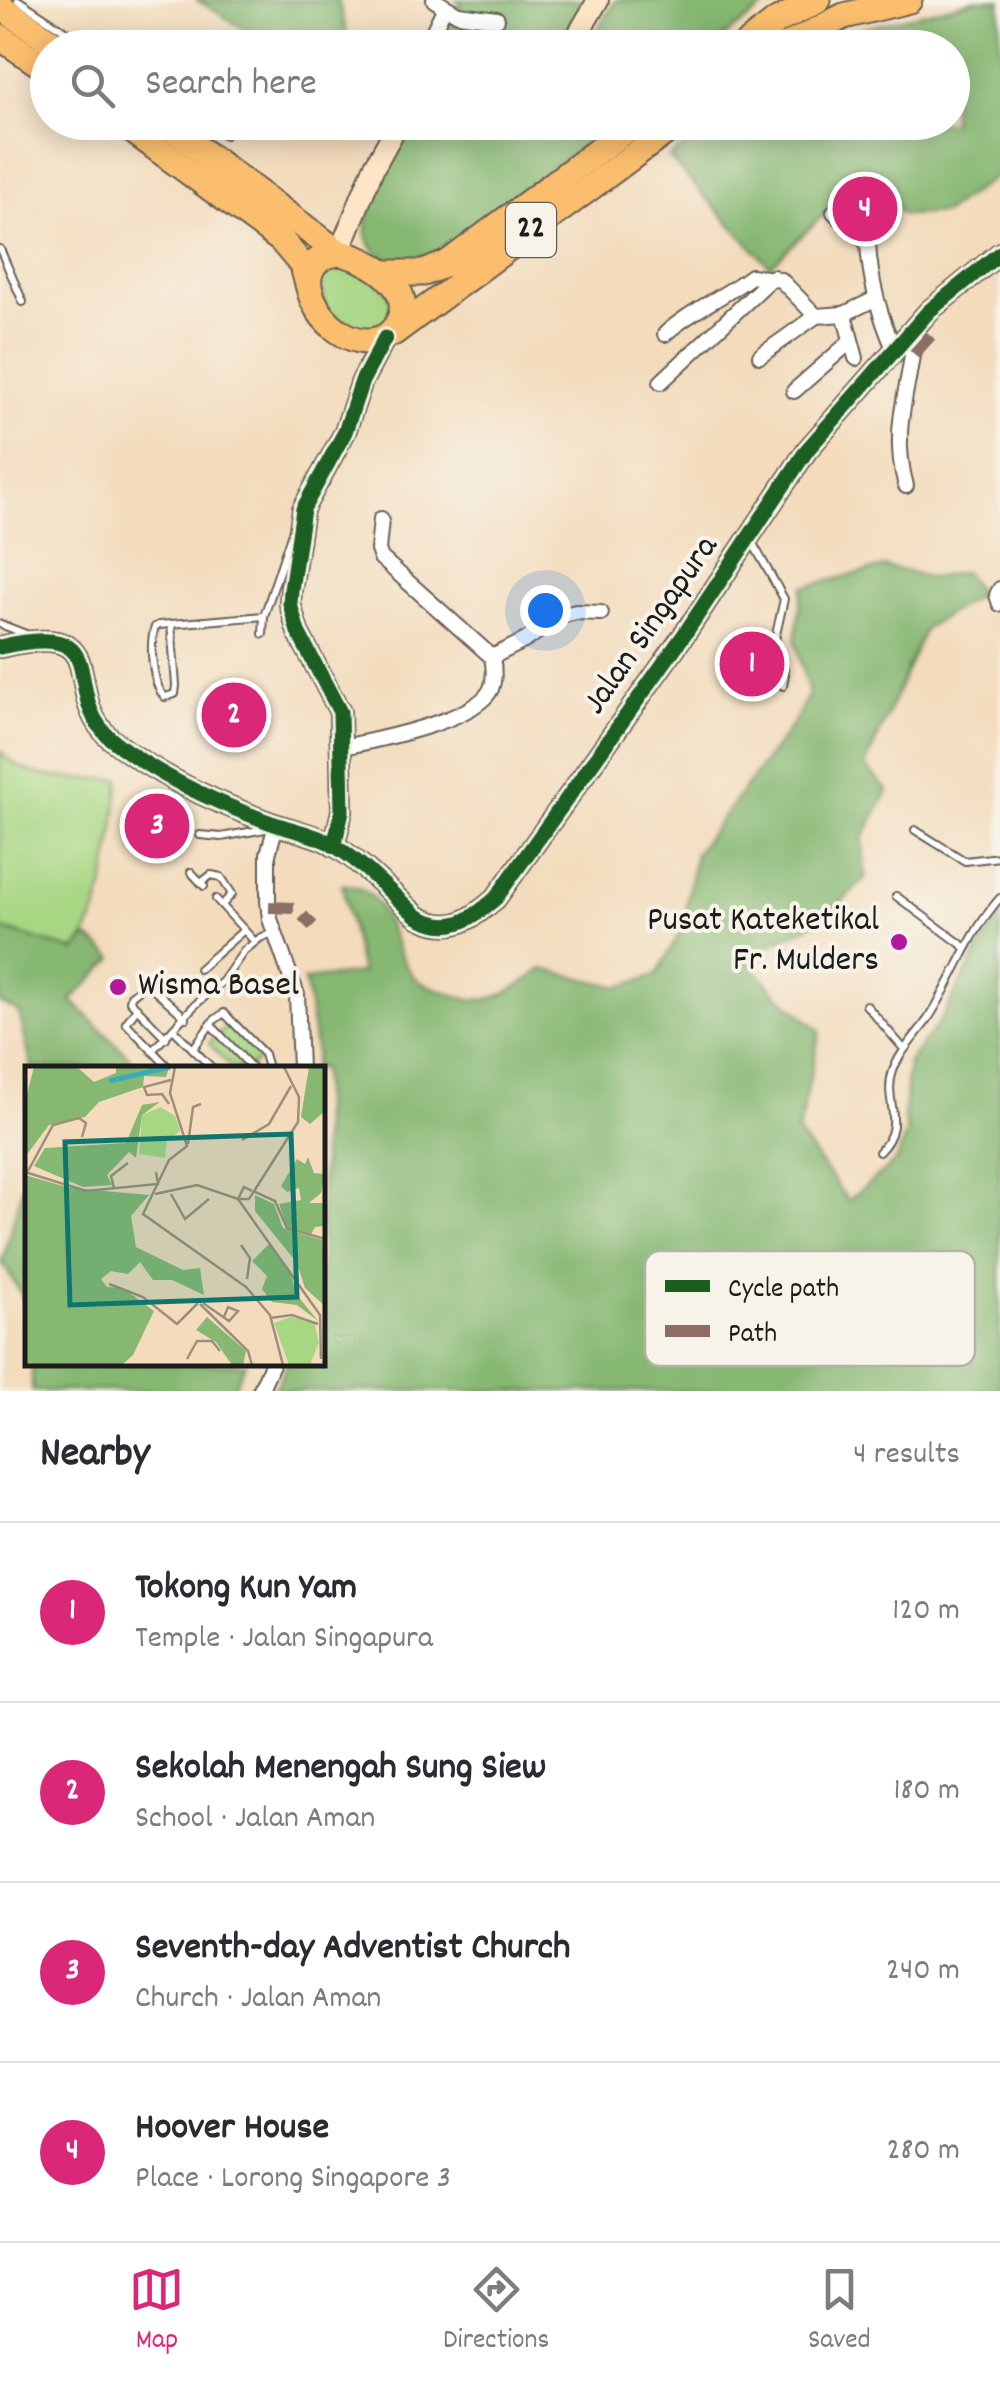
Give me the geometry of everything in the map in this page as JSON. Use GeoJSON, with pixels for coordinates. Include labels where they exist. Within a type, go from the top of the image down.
{"type":"FeatureCollection","features":[{"type":"Feature","properties":{"kind":"highway"},"geometry":{"type":"LineString","coordinates":[[767,30],[818,0]]}},
{"type":"Feature","properties":{"kind":"highway"},"geometry":{"type":"LineString","coordinates":[[817,30],[844,16],[909,0]]}},
{"type":"Feature","properties":{"kind":"highway"},"geometry":{"type":"LineString","coordinates":[[1,6],[35,30]]}},
{"type":"Feature","properties":{"kind":"highway"},"geometry":{"type":"LineString","coordinates":[[0,37],[30,58]]}},
{"type":"Feature","properties":{"kind":"highway"},"geometry":{"type":"LineString","coordinates":[[145,140],[281,240],[302,266],[320,314],[348,337],[367,342],[385,338],[399,322],[402,311],[398,290],[385,273]]}},
{"type":"Feature","properties":{"kind":"highway","name":"22"},"geometry":{"type":"LineString","coordinates":[[187,140],[339,253],[359,258],[385,273],[424,272],[448,262],[612,140]]}},
{"type":"Feature","properties":{"kind":"highway","name":"22"},"geometry":{"type":"LineString","coordinates":[[385,338],[654,140]]}},
{"type":"Feature","properties":{"kind":"highway"},"geometry":{"type":"LineString","coordinates":[[308,288],[314,265],[327,254],[339,253]]}},
{"type":"Feature","properties":{"kind":"street"},"geometry":{"type":"LineString","coordinates":[[580,30],[598,0]]}},
{"type":"Feature","properties":{"kind":"street"},"geometry":{"type":"LineString","coordinates":[[431,30],[439,4],[474,18],[497,19]]}},
{"type":"Feature","properties":{"kind":"street"},"geometry":{"type":"LineString","coordinates":[[339,253],[373,169],[390,140]]}},
{"type":"Feature","properties":{"kind":"street"},"geometry":{"type":"LineString","coordinates":[[834,212],[868,243],[875,299],[895,351]]}},
{"type":"Feature","properties":{"kind":"street","name":"Jalan Singapura"},"geometry":{"type":"LineString","coordinates":[[334,846],[418,917],[444,926],[471,920],[496,898],[750,539],[807,450],[928,311],[1000,253]]}},
{"type":"Feature","properties":{"kind":"street"},"geometry":{"type":"LineString","coordinates":[[665,334],[686,314],[721,298],[751,276],[787,284],[816,316]]}},
{"type":"Feature","properties":{"kind":"street"},"geometry":{"type":"LineString","coordinates":[[661,382],[708,334],[773,278]]}},
{"type":"Feature","properties":{"kind":"street"},"geometry":{"type":"LineString","coordinates":[[760,356],[816,316],[844,314],[875,299]]}},
{"type":"Feature","properties":{"kind":"street"},"geometry":{"type":"LineString","coordinates":[[844,314],[856,358]]}},
{"type":"Feature","properties":{"kind":"street"},"geometry":{"type":"LineString","coordinates":[[906,486],[898,456],[899,420],[912,372],[915,328]]}},
{"type":"Feature","properties":{"kind":"street"},"geometry":{"type":"LineString","coordinates":[[348,337],[362,382]]}},
{"type":"Feature","properties":{"kind":"street"},"geometry":{"type":"LineString","coordinates":[[0,646],[42,640],[64,643],[75,652],[96,722],[107,736],[164,775],[276,826],[334,846],[340,826],[342,747],[337,702],[298,632],[290,604],[303,508],[345,432],[362,382],[385,338]]}},
{"type":"Feature","properties":{"kind":"street"},"geometry":{"type":"LineString","coordinates":[[794,391],[852,342]]}},
{"type":"Feature","properties":{"kind":"street"},"geometry":{"type":"LineString","coordinates":[[342,747],[378,740],[465,711],[490,689],[494,670],[492,657],[381,558],[380,519]]}},
{"type":"Feature","properties":{"kind":"street"},"geometry":{"type":"LineString","coordinates":[[1000,588],[1000,604]]}},
{"type":"Feature","properties":{"kind":"street"},"geometry":{"type":"LineString","coordinates":[[492,657],[560,616],[601,613]]}},
{"type":"Feature","properties":{"kind":"street"},"geometry":{"type":"LineString","coordinates":[[276,826],[268,854],[267,883],[275,932],[297,995],[302,1038],[300,1066]]}},
{"type":"Feature","properties":{"kind":"street"},"geometry":{"type":"LineString","coordinates":[[260,1391],[271,1366]]}},
{"type":"Feature","properties":{"kind":"lane"},"geometry":{"type":"LineString","coordinates":[[1,6],[8,0]]}},
{"type":"Feature","properties":{"kind":"lane"},"geometry":{"type":"LineString","coordinates":[[18,0],[64,30]]}},
{"type":"Feature","properties":{"kind":"lane"},"geometry":{"type":"LineString","coordinates":[[0,249],[23,302]]}},
{"type":"Feature","properties":{"kind":"lane"},"geometry":{"type":"LineString","coordinates":[[262,634],[285,548],[303,508]]}},
{"type":"Feature","properties":{"kind":"lane"},"geometry":{"type":"LineString","coordinates":[[750,539],[784,599],[775,638],[785,674],[783,686]]}},
{"type":"Feature","properties":{"kind":"lane"},"geometry":{"type":"LineString","coordinates":[[172,624],[176,685],[175,694],[166,698],[157,688],[152,632],[160,624],[264,616]]}},
{"type":"Feature","properties":{"kind":"lane"},"geometry":{"type":"LineString","coordinates":[[0,624],[42,640]]}},
{"type":"Feature","properties":{"kind":"lane"},"geometry":{"type":"LineString","coordinates":[[200,835],[227,836],[276,826]]}},
{"type":"Feature","properties":{"kind":"lane"},"geometry":{"type":"LineString","coordinates":[[915,830],[964,860],[1000,857]]}},
{"type":"Feature","properties":{"kind":"lane"},"geometry":{"type":"LineString","coordinates":[[191,872],[202,884],[211,876],[221,877],[232,894],[219,902],[255,942]]}},
{"type":"Feature","properties":{"kind":"lane"},"geometry":{"type":"LineString","coordinates":[[896,896],[965,947]]}},
{"type":"Feature","properties":{"kind":"lane"},"geometry":{"type":"LineString","coordinates":[[879,1152],[895,1122],[891,1075],[904,1049],[929,1017],[965,947],[1000,898]]}},
{"type":"Feature","properties":{"kind":"lane"},"geometry":{"type":"LineString","coordinates":[[199,969],[244,930]]}},
{"type":"Feature","properties":{"kind":"lane"},"geometry":{"type":"LineString","coordinates":[[152,1051],[255,942],[275,932]]}},
{"type":"Feature","properties":{"kind":"lane"},"geometry":{"type":"LineString","coordinates":[[166,1038],[130,998],[147,983],[186,1018]]}},
{"type":"Feature","properties":{"kind":"lane"},"geometry":{"type":"LineString","coordinates":[[866,1005],[904,1049]]}},
{"type":"Feature","properties":{"kind":"lane"},"geometry":{"type":"LineString","coordinates":[[138,1008],[126,1024],[167,1066]]}},
{"type":"Feature","properties":{"kind":"lane"},"geometry":{"type":"LineString","coordinates":[[193,1049],[222,1014],[227,1014],[264,1054],[267,1066]]}},
{"type":"Feature","properties":{"kind":"lane"},"geometry":{"type":"LineString","coordinates":[[211,1026],[250,1066]]}},
{"type":"Feature","properties":{"kind":"lane"},"geometry":{"type":"LineString","coordinates":[[174,1030],[210,1066]]}},
{"type":"Feature","properties":{"kind":"green space"},"geometry":{"type":"Polygon","coordinates":[[[197,0],[338,0],[346,30],[246,30],[197,0]]]}},
{"type":"Feature","properties":{"kind":"green space"},"geometry":{"type":"Polygon","coordinates":[[[456,0],[587,0],[568,30],[449,30],[461,4],[456,0]]]}},
{"type":"Feature","properties":{"kind":"green space"},"geometry":{"type":"Polygon","coordinates":[[[616,0],[774,0],[733,30],[597,30],[616,0]]]}},
{"type":"Feature","properties":{"kind":"green space"},"geometry":{"type":"Polygon","coordinates":[[[976,0],[1000,0],[1000,173],[943,213],[903,215],[864,176],[770,266],[669,158],[694,140],[970,140],[970,30],[860,30],[976,0]]]}},
{"type":"Feature","properties":{"kind":"green space"},"geometry":{"type":"Polygon","coordinates":[[[403,140],[591,140],[460,241],[417,258],[389,259],[373,249],[367,230],[369,207],[390,158],[403,140]]]}},
{"type":"Feature","properties":{"kind":"green space"},"geometry":{"type":"Polygon","coordinates":[[[333,263],[358,270],[381,284],[390,298],[389,324],[360,332],[325,310],[320,272],[333,263]]]}},
{"type":"Feature","properties":{"kind":"green space"},"geometry":{"type":"Polygon","coordinates":[[[885,567],[933,578],[964,572],[980,594],[925,628],[865,766],[888,791],[863,838],[865,878],[827,917],[745,957],[775,992],[820,1031],[798,1133],[848,1201],[897,1160],[907,1130],[904,1118],[908,1062],[940,1022],[1000,911],[1000,1391],[274,1391],[286,1366],[325,1366],[325,1066],[313,1066],[316,1053],[305,980],[361,973],[342,885],[358,888],[380,907],[415,978],[465,998],[500,996],[543,969],[619,987],[657,975],[683,927],[695,854],[793,724],[809,694],[795,640],[803,587],[885,567]]]}},
{"type":"Feature","properties":{"kind":"green space"},"geometry":{"type":"Polygon","coordinates":[[[0,751],[12,762],[40,774],[120,779],[102,893],[95,916],[75,951],[0,928],[0,751]]]}},
{"type":"Feature","properties":{"kind":"green space"},"geometry":{"type":"Polygon","coordinates":[[[0,928],[75,951],[87,937],[114,958],[71,1000],[138,1066],[32,1066],[19,1012],[0,1003],[0,928]]]}},
{"type":"Feature","properties":{"kind":"green space"},"geometry":{"type":"Polygon","coordinates":[[[229,1024],[261,1058],[251,1066],[230,1066],[209,1043],[229,1024]]]}},
{"type":"Feature","properties":{"kind":"green space"},"geometry":{"type":"Polygon","coordinates":[[[25,1177],[25,1301],[2,1262],[25,1177]]]}},
{"type":"Feature","properties":{"kind":"green space"},"geometry":{"type":"Polygon","coordinates":[[[32,1366],[244,1366],[232,1391],[32,1391],[32,1366]]]}},
{"type":"Feature","properties":{"kind":"marked path"},"geometry":{"type":"LineString","coordinates":[[914,354],[932,334]]}},
{"type":"Feature","properties":{"kind":"marked path"},"geometry":{"type":"LineString","coordinates":[[269,907],[295,908],[313,926]]}},
{"type":"Feature","properties":{"kind":"cycle path"},"geometry":{"type":"LineString","coordinates":[[0,647],[37,641],[60,643],[74,652],[96,721],[128,752],[205,796],[330,843],[365,868],[418,917],[440,924],[460,922],[496,898],[686,632],[807,450],[929,311],[1000,253]]}},
{"type":"Feature","properties":{"kind":"cycle path"},"geometry":{"type":"LineString","coordinates":[[334,846],[342,811],[340,712],[298,632],[290,604],[291,590],[303,509],[345,432],[362,381],[385,338]]}},
{"type":"Feature","properties":{"kind":"place","name":"Hoover House"},"geometry":{"type":"Point","coordinates":[865,209]}},
{"type":"Feature","properties":{"kind":"place","name":"Tokong Kun Yam"},"geometry":{"type":"Point","coordinates":[752,664]}},
{"type":"Feature","properties":{"kind":"place","name":"Sekolah Menengah Sung Siew"},"geometry":{"type":"Point","coordinates":[234,715]}},
{"type":"Feature","properties":{"kind":"place","name":"Seventh-day Adventist Church"},"geometry":{"type":"Point","coordinates":[157,826]}},
{"type":"Feature","properties":{"kind":"place","name":"Pusat Kateketikal Fr. Mulders"},"geometry":{"type":"Point","coordinates":[899,942]}},
{"type":"Feature","properties":{"kind":"place","name":"Wisma Basel"},"geometry":{"type":"Point","coordinates":[118,987]}}]}
